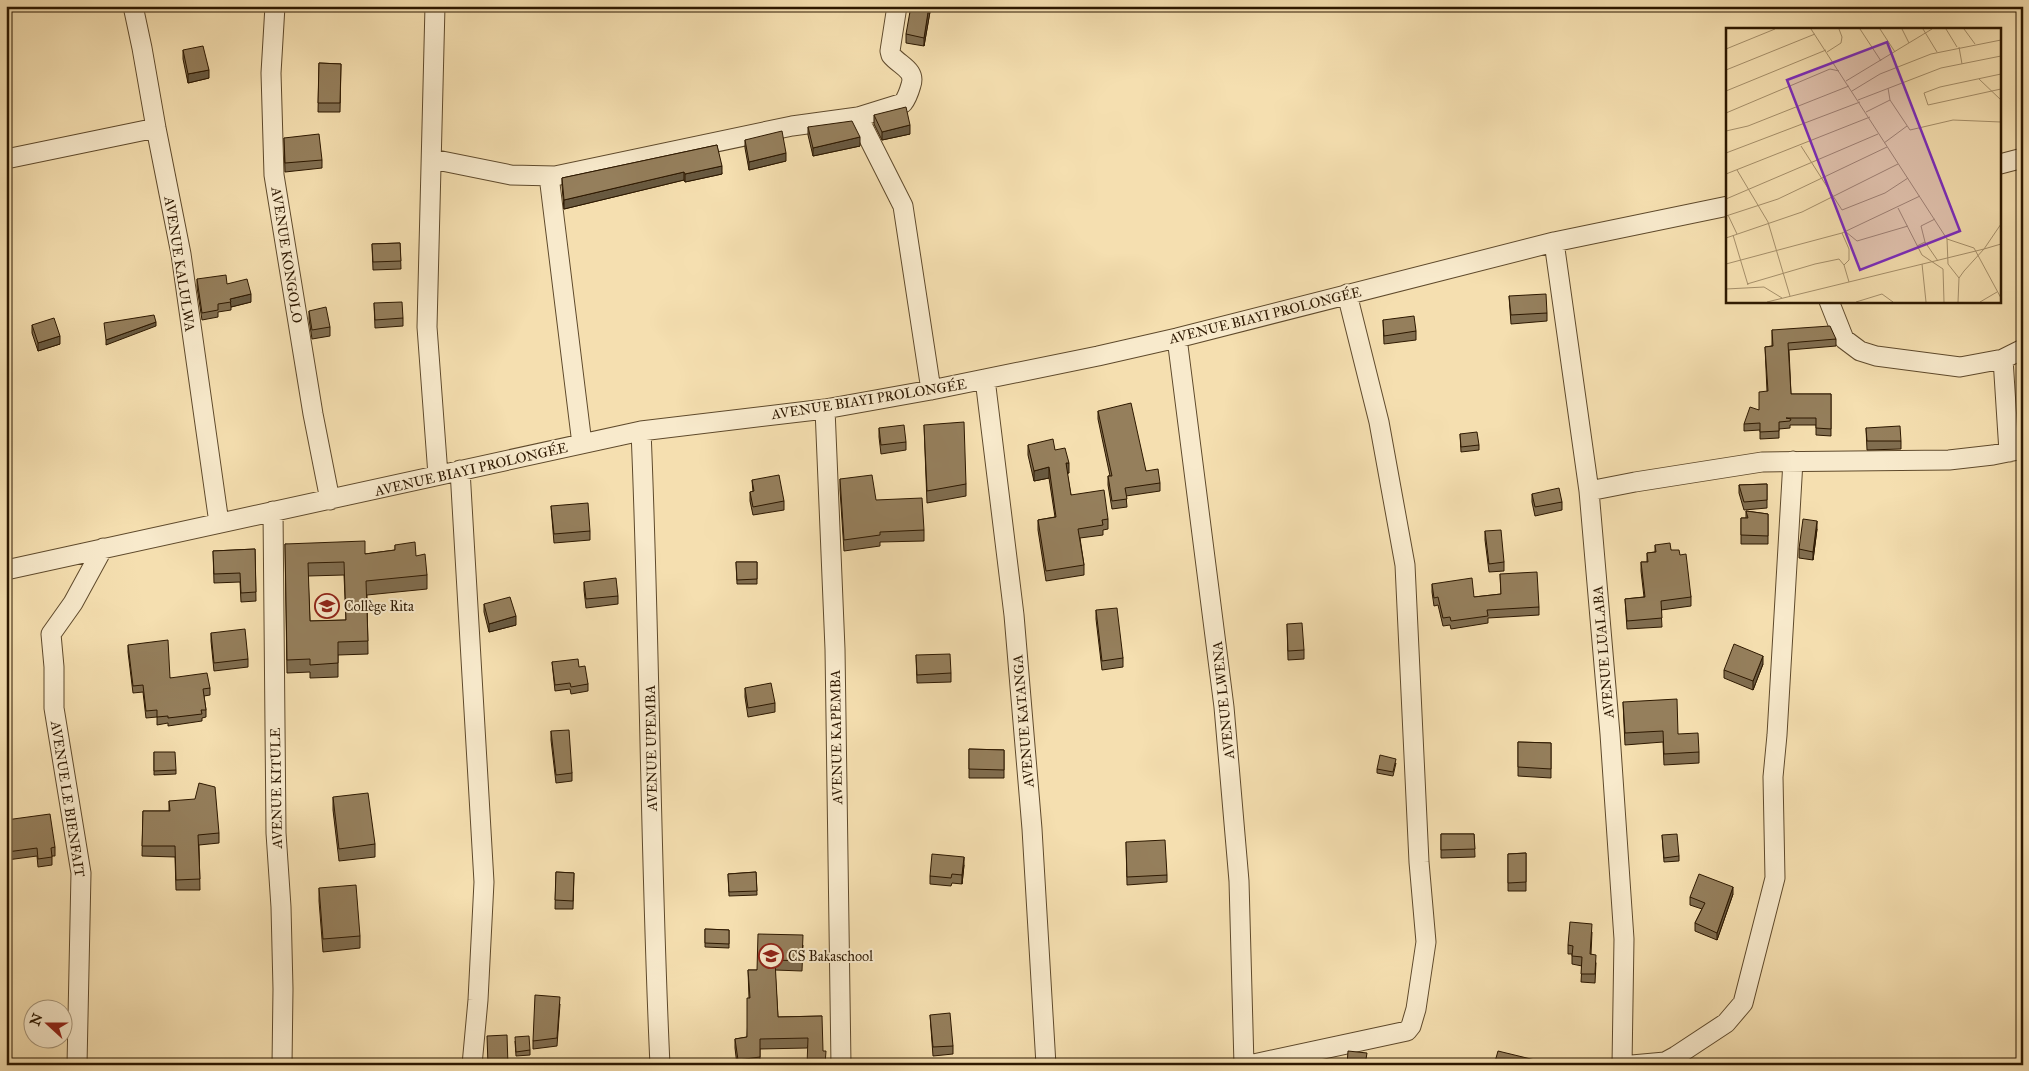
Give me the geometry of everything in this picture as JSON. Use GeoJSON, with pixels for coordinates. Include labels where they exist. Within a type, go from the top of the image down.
{"type":"FeatureCollection","features":[{"type":"Feature","properties":{"kind":"street","name":"AVENUE KALULWA"},"geometry":{"type":"LineString","coordinates":[[133,6],[181,254],[219,523]]}},
{"type":"Feature","properties":{"kind":"street","name":"AVENUE KONGOLO"},"geometry":{"type":"LineString","coordinates":[[275,6],[271,73],[274,175],[310,396],[330,500]]}},
{"type":"Feature","properties":{"kind":"street"},"geometry":{"type":"LineString","coordinates":[[435,6],[428,327],[438,475]]}},
{"type":"Feature","properties":{"kind":"street"},"geometry":{"type":"LineString","coordinates":[[432,159],[511,175],[549,176],[792,126],[858,117],[903,104],[910,92],[913,77],[891,55],[890,50],[898,6]]}},
{"type":"Feature","properties":{"kind":"street"},"geometry":{"type":"LineString","coordinates":[[858,117],[903,206],[931,390]]}},
{"type":"Feature","properties":{"kind":"street"},"geometry":{"type":"LineString","coordinates":[[6,159],[156,128]]}},
{"type":"Feature","properties":{"kind":"street"},"geometry":{"type":"LineString","coordinates":[[2002,163],[2023,158]]}},
{"type":"Feature","properties":{"kind":"street"},"geometry":{"type":"LineString","coordinates":[[549,176],[582,444]]}},
{"type":"Feature","properties":{"kind":"street","name":"AVENUE BIAYI PROLONGÉE"},"geometry":{"type":"LineString","coordinates":[[6,570],[641,431],[825,408],[985,379],[1177,338],[1554,242],[1726,206]]}},
{"type":"Feature","properties":{"kind":"street","name":"AVENUE LUALABA"},"geometry":{"type":"LineString","coordinates":[[1554,242],[1589,491],[1610,734],[1624,939],[1622,1065]]}},
{"type":"Feature","properties":{"kind":"street"},"geometry":{"type":"LineString","coordinates":[[1249,1065],[1407,1031],[1411,1026],[1416,1009],[1426,942],[1419,862],[1405,565],[1378,422],[1347,294]]}},
{"type":"Feature","properties":{"kind":"street"},"geometry":{"type":"LineString","coordinates":[[1829,302],[1844,338],[1860,351],[1876,356],[1960,367],[2003,359],[2023,349]]}},
{"type":"Feature","properties":{"kind":"street","name":"AVENUE LWENA"},"geometry":{"type":"LineString","coordinates":[[1177,338],[1224,707],[1239,881],[1244,1065]]}},
{"type":"Feature","properties":{"kind":"street"},"geometry":{"type":"LineString","coordinates":[[1589,491],[1762,462],[1949,460],[2016,451],[2003,359]]}},
{"type":"Feature","properties":{"kind":"street","name":"AVENUE KATANGA"},"geometry":{"type":"LineString","coordinates":[[985,379],[1014,615],[1032,829],[1046,1065]]}},
{"type":"Feature","properties":{"kind":"street","name":"AVENUE KAPEMBA"},"geometry":{"type":"LineString","coordinates":[[825,408],[835,649],[841,1065]]}},
{"type":"Feature","properties":{"kind":"street","name":"AVENUE UPEMBA"},"geometry":{"type":"LineString","coordinates":[[641,431],[647,570],[654,944],[660,1065]]}},
{"type":"Feature","properties":{"kind":"street"},"geometry":{"type":"LineString","coordinates":[[1632,1065],[1664,1062],[1688,1049],[1726,1023],[1737,1011],[1747,992],[1775,878],[1773,777],[1793,461]]}},
{"type":"Feature","properties":{"kind":"street"},"geometry":{"type":"LineString","coordinates":[[460,470],[484,882],[478,1000],[472,1065]]}},
{"type":"Feature","properties":{"kind":"street","name":"AVENUE KITULE"},"geometry":{"type":"LineString","coordinates":[[273,511],[276,833],[281,907],[283,989],[282,1065]]}},
{"type":"Feature","properties":{"kind":"street","name":"AVENUE LE BIENFAIT"},"geometry":{"type":"LineString","coordinates":[[77,1065],[81,873],[54,708],[54,667],[50,634],[73,603],[103,548]]}},
{"type":"Feature","properties":{"kind":"building"},"geometry":{"type":"Polygon","coordinates":[[[911,6],[929,6],[924,38],[906,34],[911,6]]]}},
{"type":"Feature","properties":{"kind":"building"},"geometry":{"type":"Polygon","coordinates":[[[203,46],[209,70],[188,74],[183,50],[203,46]]]}},
{"type":"Feature","properties":{"kind":"building"},"geometry":{"type":"Polygon","coordinates":[[[319,63],[341,64],[340,103],[318,103],[319,63]]]}},
{"type":"Feature","properties":{"kind":"building"},"geometry":{"type":"Polygon","coordinates":[[[906,107],[910,125],[882,132],[874,115],[906,107]]]}},
{"type":"Feature","properties":{"kind":"building"},"geometry":{"type":"Polygon","coordinates":[[[852,121],[860,137],[813,148],[808,127],[852,121]]]}},
{"type":"Feature","properties":{"kind":"building"},"geometry":{"type":"Polygon","coordinates":[[[782,131],[786,153],[749,162],[745,140],[782,131]]]}},
{"type":"Feature","properties":{"kind":"building"},"geometry":{"type":"Polygon","coordinates":[[[319,134],[322,160],[285,163],[284,138],[319,134]]]}},
{"type":"Feature","properties":{"kind":"building"},"geometry":{"type":"Polygon","coordinates":[[[717,145],[722,166],[685,174],[684,172],[564,200],[562,178],[717,145]]]}},
{"type":"Feature","properties":{"kind":"building"},"geometry":{"type":"Polygon","coordinates":[[[400,243],[401,261],[373,262],[372,244],[400,243]]]}},
{"type":"Feature","properties":{"kind":"building"},"geometry":{"type":"Polygon","coordinates":[[[226,275],[227,284],[247,279],[251,294],[230,299],[231,302],[218,304],[218,310],[202,313],[197,279],[226,275]]]}},
{"type":"Feature","properties":{"kind":"building"},"geometry":{"type":"Polygon","coordinates":[[[1546,294],[1547,313],[1511,315],[1509,296],[1546,294]]]}},
{"type":"Feature","properties":{"kind":"building"},"geometry":{"type":"Polygon","coordinates":[[[402,302],[403,318],[375,320],[374,303],[402,302]]]}},
{"type":"Feature","properties":{"kind":"building"},"geometry":{"type":"Polygon","coordinates":[[[326,307],[330,327],[312,330],[309,311],[326,307]]]}},
{"type":"Feature","properties":{"kind":"building"},"geometry":{"type":"Polygon","coordinates":[[[154,315],[156,322],[106,340],[104,323],[154,315]]]}},
{"type":"Feature","properties":{"kind":"building"},"geometry":{"type":"Polygon","coordinates":[[[1414,316],[1416,331],[1384,336],[1383,320],[1414,316]]]}},
{"type":"Feature","properties":{"kind":"building"},"geometry":{"type":"Polygon","coordinates":[[[54,318],[60,336],[38,343],[32,325],[54,318]]]}},
{"type":"Feature","properties":{"kind":"building"},"geometry":{"type":"Polygon","coordinates":[[[1830,326],[1836,339],[1788,343],[1791,394],[1831,394],[1831,429],[1816,428],[1816,418],[1786,418],[1791,419],[1790,421],[1779,422],[1779,431],[1760,432],[1760,423],[1744,424],[1750,407],[1759,410],[1759,392],[1768,391],[1765,347],[1773,346],[1772,330],[1830,326]]]}},
{"type":"Feature","properties":{"kind":"building"},"geometry":{"type":"Polygon","coordinates":[[[1131,403],[1146,471],[1158,469],[1160,483],[1125,488],[1127,499],[1112,501],[1108,476],[1112,476],[1098,411],[1131,403]]]}},
{"type":"Feature","properties":{"kind":"building"},"geometry":{"type":"Polygon","coordinates":[[[964,422],[966,484],[927,491],[924,425],[964,422]]]}},
{"type":"Feature","properties":{"kind":"building"},"geometry":{"type":"Polygon","coordinates":[[[904,425],[906,442],[881,445],[879,428],[904,425]]]}},
{"type":"Feature","properties":{"kind":"building"},"geometry":{"type":"Polygon","coordinates":[[[1900,426],[1901,441],[1867,441],[1866,428],[1900,426]]]}},
{"type":"Feature","properties":{"kind":"building"},"geometry":{"type":"Polygon","coordinates":[[[1477,432],[1479,445],[1461,447],[1460,434],[1477,432]]]}},
{"type":"Feature","properties":{"kind":"building"},"geometry":{"type":"Polygon","coordinates":[[[1053,439],[1055,450],[1065,448],[1069,463],[1066,463],[1071,495],[1104,490],[1108,519],[1102,520],[1103,525],[1078,529],[1084,565],[1046,571],[1038,520],[1056,517],[1049,467],[1034,471],[1028,445],[1053,439]]]}},
{"type":"Feature","properties":{"kind":"building"},"geometry":{"type":"Polygon","coordinates":[[[779,475],[784,501],[753,507],[750,492],[754,491],[752,480],[779,475]]]}},
{"type":"Feature","properties":{"kind":"building"},"geometry":{"type":"Polygon","coordinates":[[[872,475],[876,500],[922,498],[924,530],[880,532],[880,535],[844,540],[840,479],[872,475]]]}},
{"type":"Feature","properties":{"kind":"building"},"geometry":{"type":"Polygon","coordinates":[[[1767,484],[1767,500],[1744,502],[1739,485],[1767,484]]]}},
{"type":"Feature","properties":{"kind":"building"},"geometry":{"type":"Polygon","coordinates":[[[1559,488],[1562,502],[1535,507],[1532,494],[1559,488]]]}},
{"type":"Feature","properties":{"kind":"building"},"geometry":{"type":"Polygon","coordinates":[[[588,503],[590,531],[554,534],[551,506],[588,503]]]}},
{"type":"Feature","properties":{"kind":"building"},"geometry":{"type":"Polygon","coordinates":[[[1746,511],[1768,514],[1768,536],[1741,535],[1741,518],[1748,518],[1746,511]]]}},
{"type":"Feature","properties":{"kind":"building"},"geometry":{"type":"Polygon","coordinates":[[[1803,519],[1817,521],[1813,552],[1799,549],[1803,519]]]}},
{"type":"Feature","properties":{"kind":"building"},"geometry":{"type":"Polygon","coordinates":[[[1501,530],[1504,562],[1489,564],[1485,531],[1501,530]]]}},
{"type":"Feature","properties":{"kind":"building"},"geometry":{"type":"Polygon","coordinates":[[[365,541],[365,554],[395,550],[395,545],[415,542],[416,556],[425,554],[427,575],[366,581],[368,641],[338,642],[338,663],[310,665],[310,659],[287,660],[285,544],[365,541]],[[344,562],[308,563],[310,621],[346,620],[344,562]]]}},
{"type":"Feature","properties":{"kind":"building"},"geometry":{"type":"Polygon","coordinates":[[[1670,543],[1671,550],[1679,550],[1680,555],[1686,554],[1691,597],[1661,601],[1662,618],[1627,621],[1625,599],[1645,597],[1641,562],[1648,562],[1647,553],[1656,552],[1655,545],[1670,543]]]}},
{"type":"Feature","properties":{"kind":"building"},"geometry":{"type":"Polygon","coordinates":[[[255,549],[256,592],[241,593],[240,573],[214,574],[213,551],[255,549]]]}},
{"type":"Feature","properties":{"kind":"building"},"geometry":{"type":"Polygon","coordinates":[[[736,562],[757,562],[757,579],[737,580],[736,562]]]}},
{"type":"Feature","properties":{"kind":"building"},"geometry":{"type":"Polygon","coordinates":[[[1537,572],[1539,607],[1487,610],[1488,616],[1451,621],[1450,617],[1443,618],[1438,597],[1434,598],[1432,584],[1472,578],[1474,597],[1501,594],[1500,574],[1537,572]]]}},
{"type":"Feature","properties":{"kind":"building"},"geometry":{"type":"Polygon","coordinates":[[[616,578],[618,596],[586,599],[584,582],[616,578]]]}},
{"type":"Feature","properties":{"kind":"building"},"geometry":{"type":"Polygon","coordinates":[[[510,597],[516,616],[489,624],[484,604],[510,597]]]}},
{"type":"Feature","properties":{"kind":"building"},"geometry":{"type":"Polygon","coordinates":[[[1117,608],[1123,658],[1102,661],[1096,610],[1117,608]]]}},
{"type":"Feature","properties":{"kind":"building"},"geometry":{"type":"Polygon","coordinates":[[[1302,623],[1304,650],[1288,651],[1287,624],[1302,623]]]}},
{"type":"Feature","properties":{"kind":"building"},"geometry":{"type":"Polygon","coordinates":[[[245,629],[248,659],[214,663],[211,633],[245,629]]]}},
{"type":"Feature","properties":{"kind":"building"},"geometry":{"type":"Polygon","coordinates":[[[168,640],[170,678],[207,673],[210,688],[203,689],[206,710],[201,710],[202,714],[168,718],[168,716],[157,717],[157,710],[146,711],[143,685],[133,686],[128,645],[168,640]]]}},
{"type":"Feature","properties":{"kind":"building"},"geometry":{"type":"Polygon","coordinates":[[[1734,644],[1763,656],[1753,681],[1724,670],[1734,644]]]}},
{"type":"Feature","properties":{"kind":"building"},"geometry":{"type":"Polygon","coordinates":[[[950,654],[951,673],[917,675],[916,655],[950,654]]]}},
{"type":"Feature","properties":{"kind":"building"},"geometry":{"type":"Polygon","coordinates":[[[578,659],[579,667],[585,666],[588,684],[571,687],[570,683],[555,685],[552,662],[578,659]]]}},
{"type":"Feature","properties":{"kind":"building"},"geometry":{"type":"Polygon","coordinates":[[[771,683],[775,703],[748,708],[745,688],[771,683]]]}},
{"type":"Feature","properties":{"kind":"building"},"geometry":{"type":"Polygon","coordinates":[[[1677,699],[1678,734],[1698,733],[1699,752],[1664,754],[1663,731],[1625,733],[1623,702],[1677,699]]]}},
{"type":"Feature","properties":{"kind":"building"},"geometry":{"type":"Polygon","coordinates":[[[569,730],[572,773],[556,775],[551,731],[569,730]]]}},
{"type":"Feature","properties":{"kind":"building"},"geometry":{"type":"Polygon","coordinates":[[[1518,742],[1551,743],[1551,769],[1518,767],[1518,742]]]}},
{"type":"Feature","properties":{"kind":"building"},"geometry":{"type":"Polygon","coordinates":[[[969,749],[1004,750],[1004,770],[969,769],[969,749]]]}},
{"type":"Feature","properties":{"kind":"building"},"geometry":{"type":"Polygon","coordinates":[[[154,752],[175,752],[176,770],[154,771],[154,752]]]}},
{"type":"Feature","properties":{"kind":"building"},"geometry":{"type":"Polygon","coordinates":[[[1380,755],[1396,759],[1393,772],[1377,769],[1380,755]]]}},
{"type":"Feature","properties":{"kind":"building"},"geometry":{"type":"Polygon","coordinates":[[[199,783],[215,787],[219,833],[198,835],[200,879],[176,880],[175,846],[142,846],[143,811],[170,811],[169,801],[195,799],[199,783]]]}},
{"type":"Feature","properties":{"kind":"building"},"geometry":{"type":"Polygon","coordinates":[[[368,793],[375,844],[339,849],[333,797],[368,793]]]}},
{"type":"Feature","properties":{"kind":"building"},"geometry":{"type":"Polygon","coordinates":[[[50,814],[55,847],[51,848],[52,857],[38,859],[37,848],[7,852],[6,820],[50,814]]]}},
{"type":"Feature","properties":{"kind":"building"},"geometry":{"type":"Polygon","coordinates":[[[1441,834],[1474,834],[1475,849],[1441,850],[1441,834]]]}},
{"type":"Feature","properties":{"kind":"building"},"geometry":{"type":"Polygon","coordinates":[[[1677,834],[1679,856],[1664,858],[1662,835],[1677,834]]]}},
{"type":"Feature","properties":{"kind":"building"},"geometry":{"type":"Polygon","coordinates":[[[1165,840],[1167,875],[1127,877],[1126,842],[1165,840]]]}},
{"type":"Feature","properties":{"kind":"building"},"geometry":{"type":"Polygon","coordinates":[[[1526,853],[1526,882],[1508,883],[1508,854],[1526,853]]]}},
{"type":"Feature","properties":{"kind":"building"},"geometry":{"type":"Polygon","coordinates":[[[932,854],[964,857],[962,875],[952,874],[951,878],[930,876],[932,854]]]}},
{"type":"Feature","properties":{"kind":"building"},"geometry":{"type":"Polygon","coordinates":[[[556,872],[574,873],[573,901],[555,900],[556,872]]]}},
{"type":"Feature","properties":{"kind":"building"},"geometry":{"type":"Polygon","coordinates":[[[756,872],[757,891],[729,892],[728,874],[756,872]]]}},
{"type":"Feature","properties":{"kind":"building"},"geometry":{"type":"Polygon","coordinates":[[[1699,874],[1733,887],[1717,933],[1695,923],[1705,903],[1690,897],[1699,874]]]}},
{"type":"Feature","properties":{"kind":"building"},"geometry":{"type":"Polygon","coordinates":[[[356,885],[360,936],[323,939],[319,888],[356,885]]]}},
{"type":"Feature","properties":{"kind":"building"},"geometry":{"type":"Polygon","coordinates":[[[1570,922],[1592,924],[1590,954],[1596,955],[1595,974],[1581,974],[1582,957],[1572,956],[1573,946],[1568,945],[1570,922]]]}},
{"type":"Feature","properties":{"kind":"building"},"geometry":{"type":"Polygon","coordinates":[[[705,929],[729,930],[729,944],[705,943],[705,929]]]}},
{"type":"Feature","properties":{"kind":"building"},"geometry":{"type":"Polygon","coordinates":[[[758,934],[803,935],[802,961],[775,960],[778,1017],[822,1016],[823,1051],[826,1051],[825,1065],[807,1065],[808,1038],[760,1039],[760,1057],[738,1060],[735,1039],[747,1037],[747,998],[750,998],[748,970],[757,970],[758,934]]]}},
{"type":"Feature","properties":{"kind":"building"},"geometry":{"type":"Polygon","coordinates":[[[535,995],[560,997],[557,1038],[533,1041],[535,995]]]}},
{"type":"Feature","properties":{"kind":"building"},"geometry":{"type":"Polygon","coordinates":[[[950,1013],[953,1046],[933,1047],[930,1015],[950,1013]]]}},
{"type":"Feature","properties":{"kind":"building"},"geometry":{"type":"Polygon","coordinates":[[[507,1035],[508,1065],[488,1065],[487,1036],[507,1035]]]}},
{"type":"Feature","properties":{"kind":"building"},"geometry":{"type":"Polygon","coordinates":[[[529,1036],[530,1050],[516,1052],[515,1037],[529,1036]]]}},
{"type":"Feature","properties":{"kind":"building"},"geometry":{"type":"Polygon","coordinates":[[[1348,1051],[1367,1053],[1365,1065],[1347,1065],[1348,1051]]]}},
{"type":"Feature","properties":{"kind":"building"},"geometry":{"type":"Polygon","coordinates":[[[1498,1051],[1535,1060],[1534,1065],[1494,1065],[1498,1051]]]}},
{"type":"Feature","properties":{"kind":"place","name":"Collège Rita"},"geometry":{"type":"Point","coordinates":[327,606]}},
{"type":"Feature","properties":{"kind":"place","name":"CS Bakaschool"},"geometry":{"type":"Point","coordinates":[771,956]}}]}
